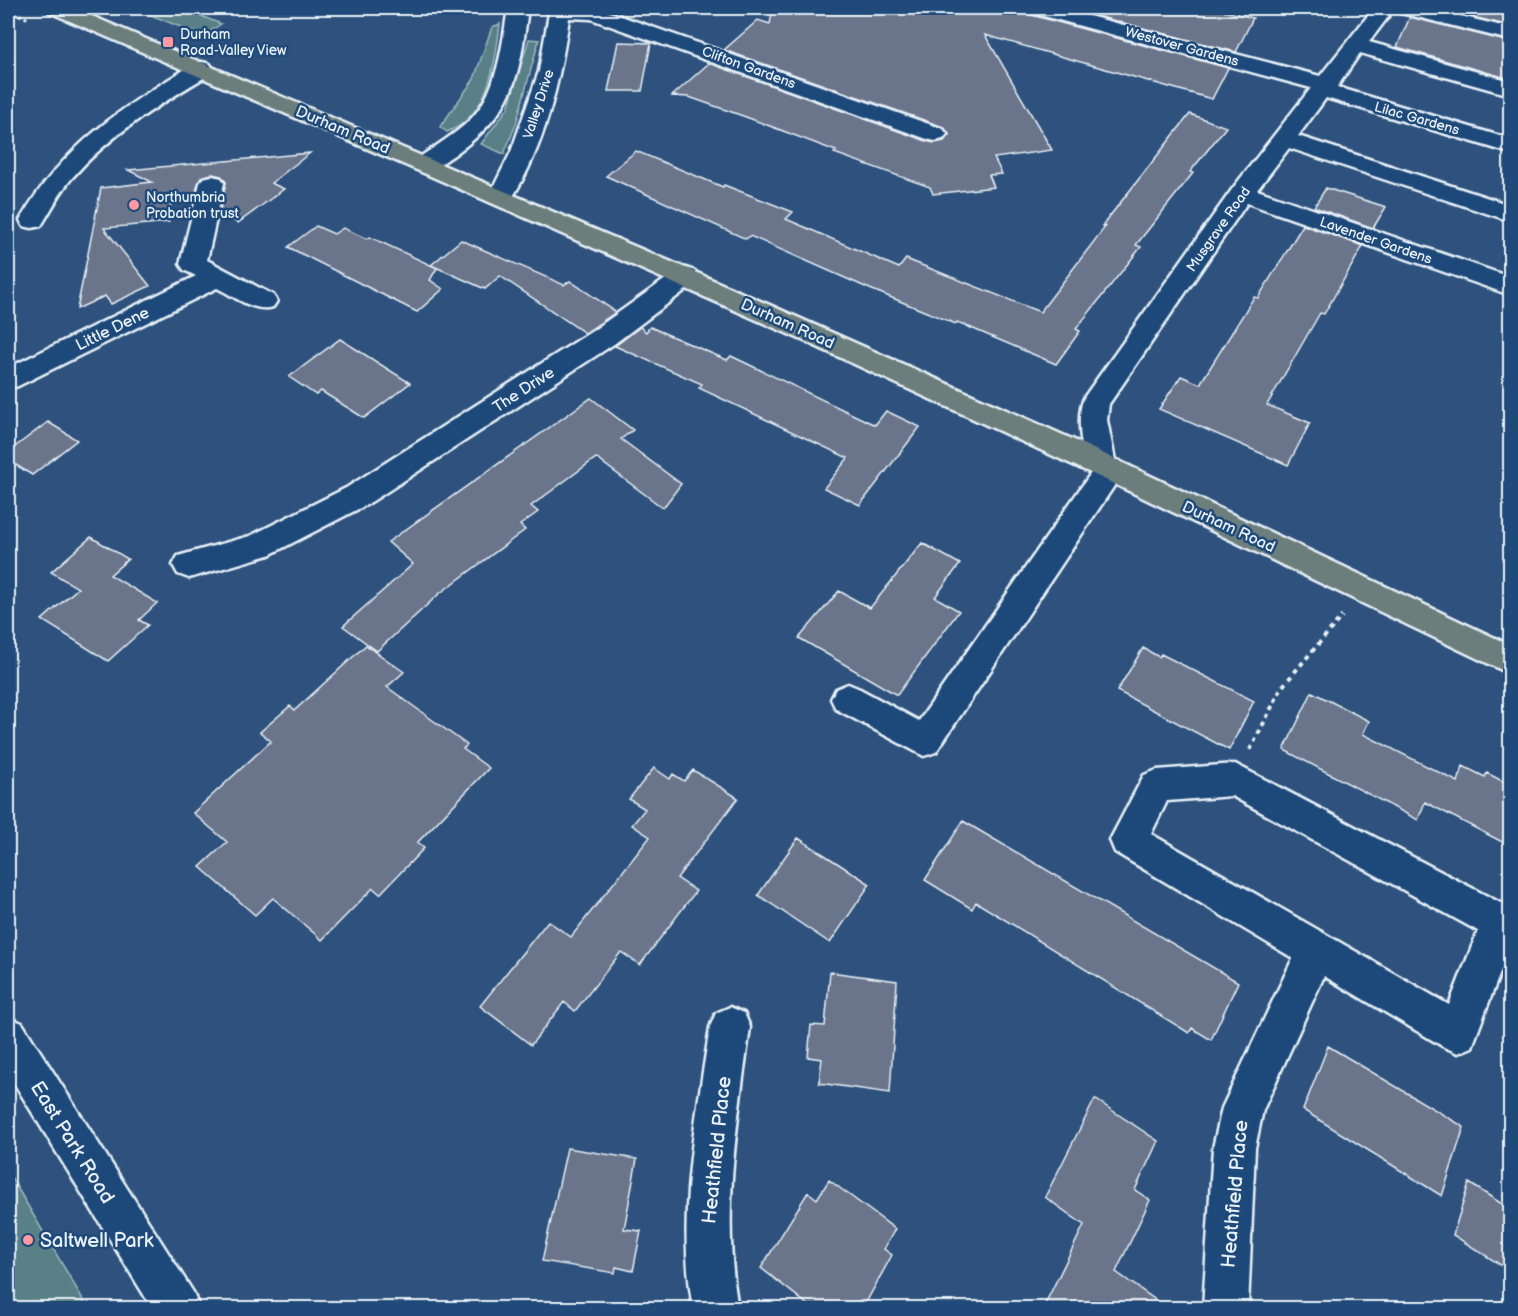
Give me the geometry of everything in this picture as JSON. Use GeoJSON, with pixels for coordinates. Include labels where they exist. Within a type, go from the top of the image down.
{"type":"FeatureCollection","features":[{"type":"Feature","properties":{"kind":"main road","name":"Durham Road"},"geometry":{"type":"LineString","coordinates":[[56,8],[501,195],[686,277],[1106,468],[1510,660]]}},
{"type":"Feature","properties":{"kind":"street"},"geometry":{"type":"LineString","coordinates":[[425,164],[480,123],[502,89],[512,52],[519,8]]}},
{"type":"Feature","properties":{"kind":"street","name":"Westover Gardens"},"geometry":{"type":"LineString","coordinates":[[1036,8],[1325,87]]}},
{"type":"Feature","properties":{"kind":"street","name":"Musgrave Road"},"geometry":{"type":"LineString","coordinates":[[1106,468],[1093,420],[1095,403],[1242,193],[1384,8]]}},
{"type":"Feature","properties":{"kind":"street"},"geometry":{"type":"LineString","coordinates":[[1404,8],[1510,34]]}},
{"type":"Feature","properties":{"kind":"street","name":"Clifton Gardens"},"geometry":{"type":"LineString","coordinates":[[558,9],[594,13],[936,134]]}},
{"type":"Feature","properties":{"kind":"street","name":"Valley Drive"},"geometry":{"type":"LineString","coordinates":[[501,195],[523,152],[550,71],[558,9]]}},
{"type":"Feature","properties":{"kind":"street"},"geometry":{"type":"LineString","coordinates":[[1355,45],[1510,88]]}},
{"type":"Feature","properties":{"kind":"street"},"geometry":{"type":"LineString","coordinates":[[32,220],[39,204],[94,142],[111,128],[202,69]]}},
{"type":"Feature","properties":{"kind":"street","name":"Lilac Gardens"},"geometry":{"type":"LineString","coordinates":[[1325,87],[1510,146]]}},
{"type":"Feature","properties":{"kind":"street"},"geometry":{"type":"LineString","coordinates":[[1284,139],[1510,213]]}},
{"type":"Feature","properties":{"kind":"street"},"geometry":{"type":"LineString","coordinates":[[212,183],[193,264],[264,301]]}},
{"type":"Feature","properties":{"kind":"street","name":"Lavender Gardens"},"geometry":{"type":"LineString","coordinates":[[1242,193],[1510,286]]}},
{"type":"Feature","properties":{"kind":"street","name":"Little Dene"},"geometry":{"type":"LineString","coordinates":[[8,379],[217,277]]}},
{"type":"Feature","properties":{"kind":"street","name":"The Drive"},"geometry":{"type":"LineString","coordinates":[[189,565],[258,546],[357,496],[604,337],[686,277]]}},
{"type":"Feature","properties":{"kind":"street"},"geometry":{"type":"LineString","coordinates":[[848,699],[924,741],[1106,468]]}},
{"type":"Feature","properties":{"kind":"street"},"geometry":{"type":"LineString","coordinates":[[1235,780],[1500,922],[1458,1033],[1316,951],[1128,840],[1157,786],[1235,780]]}},
{"type":"Feature","properties":{"kind":"street","name":"Heathfield Place"},"geometry":{"type":"LineString","coordinates":[[1225,1308],[1234,1148],[1243,1108],[1316,951]]}},
{"type":"Feature","properties":{"kind":"street","name":"Heathfield Place"},"geometry":{"type":"LineString","coordinates":[[715,1308],[708,1276],[707,1201],[730,1027]]}},
{"type":"Feature","properties":{"kind":"street","name":"East Park Road"},"geometry":{"type":"LineString","coordinates":[[8,1037],[177,1308]]}},
{"type":"Feature","properties":{"kind":"path"},"geometry":{"type":"LineString","coordinates":[[1235,780],[1282,687],[1364,590]]}},
{"type":"Feature","properties":{"kind":"green space"},"geometry":{"type":"Polygon","coordinates":[[[133,8],[181,8],[221,24],[203,36],[133,8]]]}},
{"type":"Feature","properties":{"kind":"green space"},"geometry":{"type":"Polygon","coordinates":[[[500,24],[496,56],[481,101],[472,114],[447,132],[440,127],[474,79],[492,27],[500,24]]]}},
{"type":"Feature","properties":{"kind":"green space"},"geometry":{"type":"Polygon","coordinates":[[[529,39],[539,40],[516,124],[504,154],[481,144],[508,108],[529,39]]]}},
{"type":"Feature","properties":{"kind":"green space","name":"Saltwell Park"},"geometry":{"type":"Polygon","coordinates":[[[8,1172],[88,1308],[8,1308],[8,1172]]]}},
{"type":"Feature","properties":{"kind":"building"},"geometry":{"type":"Polygon","coordinates":[[[773,8],[1024,8],[1028,14],[1228,68],[1212,99],[985,35],[1052,150],[994,158],[1002,174],[989,175],[994,187],[933,194],[930,187],[834,153],[836,151],[746,117],[689,97],[672,96],[709,63],[926,141],[934,143],[944,141],[949,135],[944,127],[724,50],[758,20],[770,24],[773,8]]]}},
{"type":"Feature","properties":{"kind":"building"},"geometry":{"type":"Polygon","coordinates":[[[1065,8],[1213,8],[1253,18],[1236,52],[1065,8]]]}},
{"type":"Feature","properties":{"kind":"building"},"geometry":{"type":"Polygon","coordinates":[[[1435,8],[1510,8],[1510,26],[1435,8]]]}},
{"type":"Feature","properties":{"kind":"building"},"geometry":{"type":"Polygon","coordinates":[[[1410,17],[1510,42],[1510,79],[1397,47],[1410,17]]]}},
{"type":"Feature","properties":{"kind":"building"},"geometry":{"type":"Polygon","coordinates":[[[618,42],[651,43],[642,91],[608,91],[618,42]]]}},
{"type":"Feature","properties":{"kind":"building"},"geometry":{"type":"Polygon","coordinates":[[[1190,114],[1226,127],[1136,245],[1141,247],[1076,329],[1080,331],[1056,364],[957,322],[956,324],[870,289],[750,236],[746,239],[606,176],[636,151],[723,187],[724,185],[793,212],[786,219],[899,268],[906,259],[1040,312],[1105,227],[1102,226],[1190,114]]]}},
{"type":"Feature","properties":{"kind":"building"},"geometry":{"type":"Polygon","coordinates":[[[310,153],[271,183],[284,189],[238,223],[219,214],[226,182],[221,176],[212,174],[201,177],[193,201],[172,191],[169,222],[104,228],[150,286],[111,304],[105,296],[77,309],[101,188],[152,182],[128,170],[310,153]]]}},
{"type":"Feature","properties":{"kind":"building"},"geometry":{"type":"Polygon","coordinates":[[[1326,188],[1386,207],[1373,228],[1314,207],[1326,188]]]}},
{"type":"Feature","properties":{"kind":"building"},"geometry":{"type":"Polygon","coordinates":[[[1303,225],[1363,246],[1324,314],[1320,313],[1267,405],[1310,423],[1288,465],[1159,409],[1181,376],[1200,384],[1254,297],[1258,298],[1303,225]]]}},
{"type":"Feature","properties":{"kind":"building"},"geometry":{"type":"Polygon","coordinates":[[[316,226],[334,234],[343,228],[367,239],[370,237],[437,268],[430,280],[443,289],[417,312],[288,247],[316,226]]]}},
{"type":"Feature","properties":{"kind":"building"},"geometry":{"type":"Polygon","coordinates":[[[461,240],[564,285],[570,281],[616,312],[585,333],[500,276],[485,289],[431,265],[461,240]]]}},
{"type":"Feature","properties":{"kind":"building"},"geometry":{"type":"Polygon","coordinates":[[[640,327],[646,332],[650,327],[727,360],[731,356],[875,425],[886,411],[920,427],[860,505],[824,488],[848,458],[699,388],[702,384],[615,346],[640,327]]]}},
{"type":"Feature","properties":{"kind":"building"},"geometry":{"type":"Polygon","coordinates":[[[340,339],[410,383],[364,418],[321,391],[316,395],[289,377],[340,339]]]}},
{"type":"Feature","properties":{"kind":"building"},"geometry":{"type":"Polygon","coordinates":[[[591,398],[633,430],[621,439],[681,484],[663,508],[596,458],[531,506],[538,512],[520,525],[525,530],[439,594],[377,651],[343,626],[413,564],[388,542],[591,398]]]}},
{"type":"Feature","properties":{"kind":"building"},"geometry":{"type":"Polygon","coordinates":[[[48,422],[77,440],[32,475],[8,460],[8,452],[48,422]]]}},
{"type":"Feature","properties":{"kind":"building"},"geometry":{"type":"Polygon","coordinates":[[[91,537],[128,559],[110,575],[157,603],[139,620],[148,625],[108,661],[42,620],[78,588],[51,572],[91,537]]]}},
{"type":"Feature","properties":{"kind":"building"},"geometry":{"type":"Polygon","coordinates":[[[922,543],[960,564],[935,597],[959,611],[897,695],[799,638],[839,591],[870,608],[922,543]]]}},
{"type":"Feature","properties":{"kind":"building"},"geometry":{"type":"Polygon","coordinates":[[[366,645],[404,672],[387,687],[467,745],[463,749],[489,768],[417,843],[424,848],[380,894],[373,888],[322,940],[273,898],[255,915],[200,867],[227,842],[193,813],[271,741],[260,732],[290,706],[295,710],[366,645]]]}},
{"type":"Feature","properties":{"kind":"building"},"geometry":{"type":"Polygon","coordinates":[[[1143,648],[1159,657],[1161,654],[1254,701],[1229,750],[1117,691],[1143,648]]]}},
{"type":"Feature","properties":{"kind":"building"},"geometry":{"type":"Polygon","coordinates":[[[1312,692],[1369,721],[1363,734],[1458,782],[1463,766],[1485,777],[1487,773],[1510,785],[1510,846],[1425,802],[1418,820],[1284,750],[1312,692]]]}},
{"type":"Feature","properties":{"kind":"building"},"geometry":{"type":"Polygon","coordinates":[[[654,768],[670,779],[673,774],[684,781],[693,770],[738,798],[677,878],[696,891],[640,965],[621,952],[575,1011],[564,1002],[531,1045],[480,1006],[548,921],[571,937],[650,837],[632,825],[645,809],[629,799],[654,768]]]}},
{"type":"Feature","properties":{"kind":"building"},"geometry":{"type":"Polygon","coordinates":[[[963,821],[1238,982],[1211,1040],[1192,1028],[1189,1033],[976,902],[972,909],[925,880],[963,821]]]}},
{"type":"Feature","properties":{"kind":"building"},"geometry":{"type":"Polygon","coordinates":[[[798,838],[870,884],[830,943],[758,895],[798,838]]]}},
{"type":"Feature","properties":{"kind":"building"},"geometry":{"type":"Polygon","coordinates":[[[830,972],[897,981],[890,1093],[819,1083],[822,1059],[808,1057],[811,1025],[825,1026],[830,972]]]}},
{"type":"Feature","properties":{"kind":"building"},"geometry":{"type":"Polygon","coordinates":[[[1328,1046],[1464,1127],[1442,1196],[1303,1110],[1328,1046]]]}},
{"type":"Feature","properties":{"kind":"building"},"geometry":{"type":"Polygon","coordinates":[[[1095,1099],[1158,1141],[1135,1190],[1150,1200],[1116,1272],[1167,1308],[1043,1308],[1084,1225],[1045,1197],[1095,1099]]]}},
{"type":"Feature","properties":{"kind":"building"},"geometry":{"type":"Polygon","coordinates":[[[567,1148],[637,1159],[624,1229],[641,1231],[633,1271],[616,1267],[615,1273],[542,1261],[567,1148]]]}},
{"type":"Feature","properties":{"kind":"building"},"geometry":{"type":"Polygon","coordinates":[[[829,1180],[895,1229],[884,1249],[892,1255],[863,1308],[812,1308],[761,1268],[808,1192],[817,1199],[829,1180]]]}},
{"type":"Feature","properties":{"kind":"building"},"geometry":{"type":"Polygon","coordinates":[[[1469,1183],[1510,1209],[1510,1271],[1453,1235],[1469,1183]]]}},
{"type":"Feature","properties":{"kind":"place","name":"Durham Road-Valley View"},"geometry":{"type":"Point","coordinates":[168,42]}},
{"type":"Feature","properties":{"kind":"place","name":"Northumbria Probation trust"},"geometry":{"type":"Point","coordinates":[134,205]}},
{"type":"Feature","properties":{"kind":"place","name":"Saltwell Park"},"geometry":{"type":"Point","coordinates":[28,1240]}}]}
